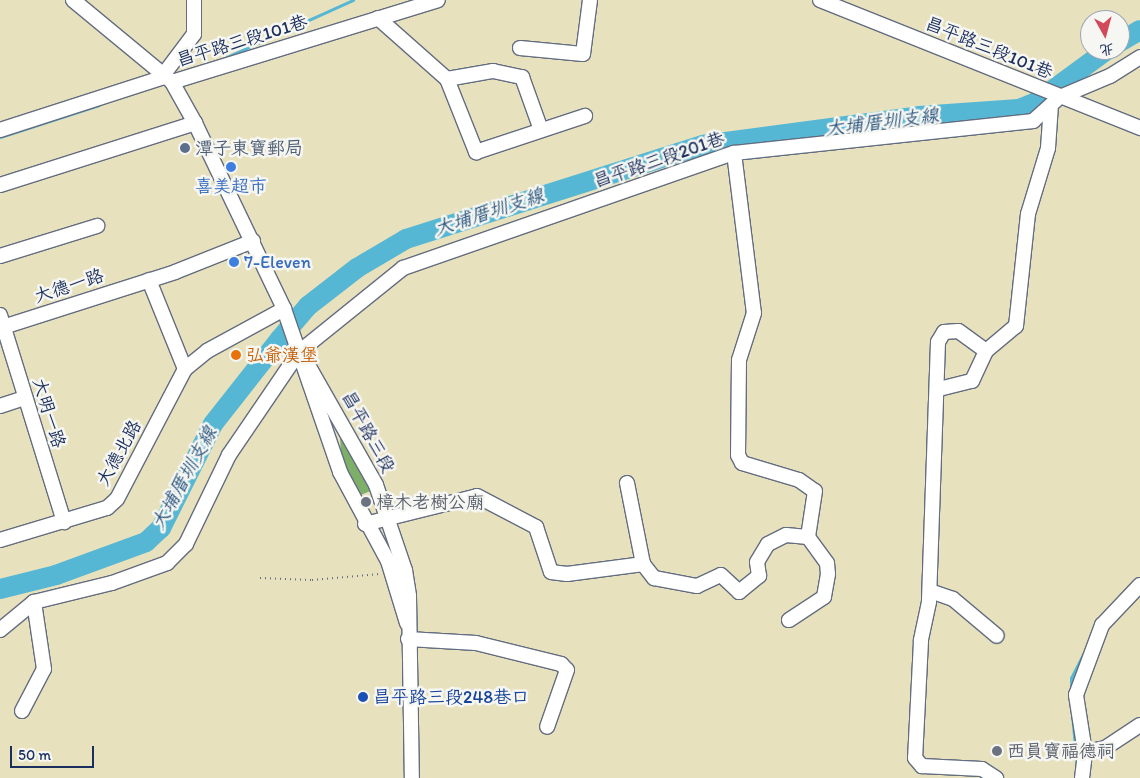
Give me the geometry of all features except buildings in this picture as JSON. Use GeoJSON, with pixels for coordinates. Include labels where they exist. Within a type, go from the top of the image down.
{"type":"FeatureCollection","features":[{"type":"Feature","properties":{"kind":"street","name":"昌平路三段"},"geometry":{"type":"LineString","coordinates":[[73,0],[166,80],[195,123],[284,309],[340,472],[365,524],[392,573],[407,623]]}},
{"type":"Feature","properties":{"kind":"street"},"geometry":{"type":"LineString","coordinates":[[166,80],[194,34],[194,0]]}},
{"type":"Feature","properties":{"kind":"street","name":"昌平路三段101巷"},"geometry":{"type":"LineString","coordinates":[[0,130],[438,0]]}},
{"type":"Feature","properties":{"kind":"street"},"geometry":{"type":"LineString","coordinates":[[520,48],[583,54],[590,0]]}},
{"type":"Feature","properties":{"kind":"street","name":"昌平路三段101巷"},"geometry":{"type":"LineString","coordinates":[[820,0],[1140,128]]}},
{"type":"Feature","properties":{"kind":"street"},"geometry":{"type":"LineString","coordinates":[[378,18],[448,79],[476,152],[585,116]]}},
{"type":"Feature","properties":{"kind":"street"},"geometry":{"type":"LineString","coordinates":[[1060,97],[1110,76],[1140,57]]}},
{"type":"Feature","properties":{"kind":"street"},"geometry":{"type":"LineString","coordinates":[[448,79],[493,71],[522,77],[541,130]]}},
{"type":"Feature","properties":{"kind":"street","name":"昌平路三段201巷"},"geometry":{"type":"LineString","coordinates":[[34,602],[112,583],[167,562],[186,544],[228,454],[298,352],[402,268],[734,154],[1034,121],[1051,109],[1060,97]]}},
{"type":"Feature","properties":{"kind":"street"},"geometry":{"type":"LineString","coordinates":[[939,388],[972,381],[986,351],[1016,326],[1028,214],[1048,148],[1051,109]]}},
{"type":"Feature","properties":{"kind":"street"},"geometry":{"type":"LineString","coordinates":[[0,185],[195,123]]}},
{"type":"Feature","properties":{"kind":"street"},"geometry":{"type":"LineString","coordinates":[[734,154],[754,313],[739,360],[738,455],[742,463],[799,480],[815,491],[808,537],[827,563],[824,597],[789,620]]}},
{"type":"Feature","properties":{"kind":"street"},"geometry":{"type":"LineString","coordinates":[[0,256],[97,226]]}},
{"type":"Feature","properties":{"kind":"street","name":"大德一路"},"geometry":{"type":"LineString","coordinates":[[1,323],[149,280],[253,241]]}},
{"type":"Feature","properties":{"kind":"street"},"geometry":{"type":"LineString","coordinates":[[149,280],[185,369],[207,351],[284,309]]}},
{"type":"Feature","properties":{"kind":"street","name":"大明一路"},"geometry":{"type":"LineString","coordinates":[[1,323],[64,522]]}},
{"type":"Feature","properties":{"kind":"street"},"geometry":{"type":"LineString","coordinates":[[986,351],[958,331],[944,332],[938,342],[939,388],[930,500],[930,591],[921,641],[916,762],[982,770],[996,778]]}},
{"type":"Feature","properties":{"kind":"street","name":"昌平路三段"},"geometry":{"type":"LineString","coordinates":[[298,352],[363,458],[388,520],[404,570],[412,778]]}},
{"type":"Feature","properties":{"kind":"street","name":"大德北路"},"geometry":{"type":"LineString","coordinates":[[0,540],[107,508],[117,499],[185,369]]}},
{"type":"Feature","properties":{"kind":"street"},"geometry":{"type":"LineString","coordinates":[[0,406],[25,398]]}},
{"type":"Feature","properties":{"kind":"street"},"geometry":{"type":"LineString","coordinates":[[627,483],[643,564],[654,578],[697,586],[721,575],[739,592],[759,576],[757,562],[768,544],[786,535],[808,537]]}},
{"type":"Feature","properties":{"kind":"street"},"geometry":{"type":"LineString","coordinates":[[365,524],[388,520],[477,496],[536,527],[551,572],[643,564]]}},
{"type":"Feature","properties":{"kind":"street"},"geometry":{"type":"LineString","coordinates":[[1082,778],[1085,752],[1076,696],[1084,669],[1102,625],[1140,585]]}},
{"type":"Feature","properties":{"kind":"street"},"geometry":{"type":"LineString","coordinates":[[930,591],[953,599],[997,636]]}},
{"type":"Feature","properties":{"kind":"street"},"geometry":{"type":"LineString","coordinates":[[0,630],[34,602]]}},
{"type":"Feature","properties":{"kind":"street"},"geometry":{"type":"LineString","coordinates":[[22,711],[44,669],[34,602]]}},
{"type":"Feature","properties":{"kind":"street"},"geometry":{"type":"LineString","coordinates":[[408,639],[476,643],[560,664],[567,670],[547,727]]}},
{"type":"Feature","properties":{"kind":"street"},"geometry":{"type":"LineString","coordinates":[[1085,752],[1105,748],[1140,725]]}},
{"type":"Feature","properties":{"kind":"path"},"geometry":{"type":"LineString","coordinates":[[260,578],[312,580],[392,573]]}},
{"type":"Feature","properties":{"kind":"green space"},"geometry":{"type":"Polygon","coordinates":[[[340,437],[345,439],[373,490],[358,496],[341,454],[340,437]]]}},
{"type":"Feature","properties":{"kind":"waterway"},"geometry":{"type":"LineString","coordinates":[[220,60],[353,0]]}},
{"type":"Feature","properties":{"kind":"waterway","name":"大埔厝圳支線"},"geometry":{"type":"LineString","coordinates":[[1130,36],[1140,30]]}},
{"type":"Feature","properties":{"kind":"waterway","name":"大埔厝圳支線"},"geometry":{"type":"LineString","coordinates":[[0,589],[56,575],[146,542],[161,528],[213,424],[308,306],[357,268],[406,239],[703,145],[919,116],[1019,109],[1036,102],[1093,60]]}},
{"type":"Feature","properties":{"kind":"waterway"},"geometry":{"type":"LineString","coordinates":[[0,137],[99,105]]}},
{"type":"Feature","properties":{"kind":"waterway"},"geometry":{"type":"LineString","coordinates":[[1071,690],[1071,678],[1087,646]]}},
{"type":"Feature","properties":{"kind":"waterway"},"geometry":{"type":"LineString","coordinates":[[1072,714],[1077,768]]}},
{"type":"Feature","properties":{"kind":"place","name":"潭子東寶郵局"},"geometry":{"type":"Point","coordinates":[185,148]}},
{"type":"Feature","properties":{"kind":"place","name":"喜美超市"},"geometry":{"type":"Point","coordinates":[231,167]}},
{"type":"Feature","properties":{"kind":"place","name":"7-Eleven"},"geometry":{"type":"Point","coordinates":[234,262]}},
{"type":"Feature","properties":{"kind":"place","name":"弘爺漢堡"},"geometry":{"type":"Point","coordinates":[236,355]}},
{"type":"Feature","properties":{"kind":"place","name":"樟木老樹公廟"},"geometry":{"type":"Point","coordinates":[366,502]}},
{"type":"Feature","properties":{"kind":"place","name":"昌平路三段248巷口"},"geometry":{"type":"Point","coordinates":[363,697]}},
{"type":"Feature","properties":{"kind":"place","name":"西員寶福德祠"},"geometry":{"type":"Point","coordinates":[997,751]}}]}
